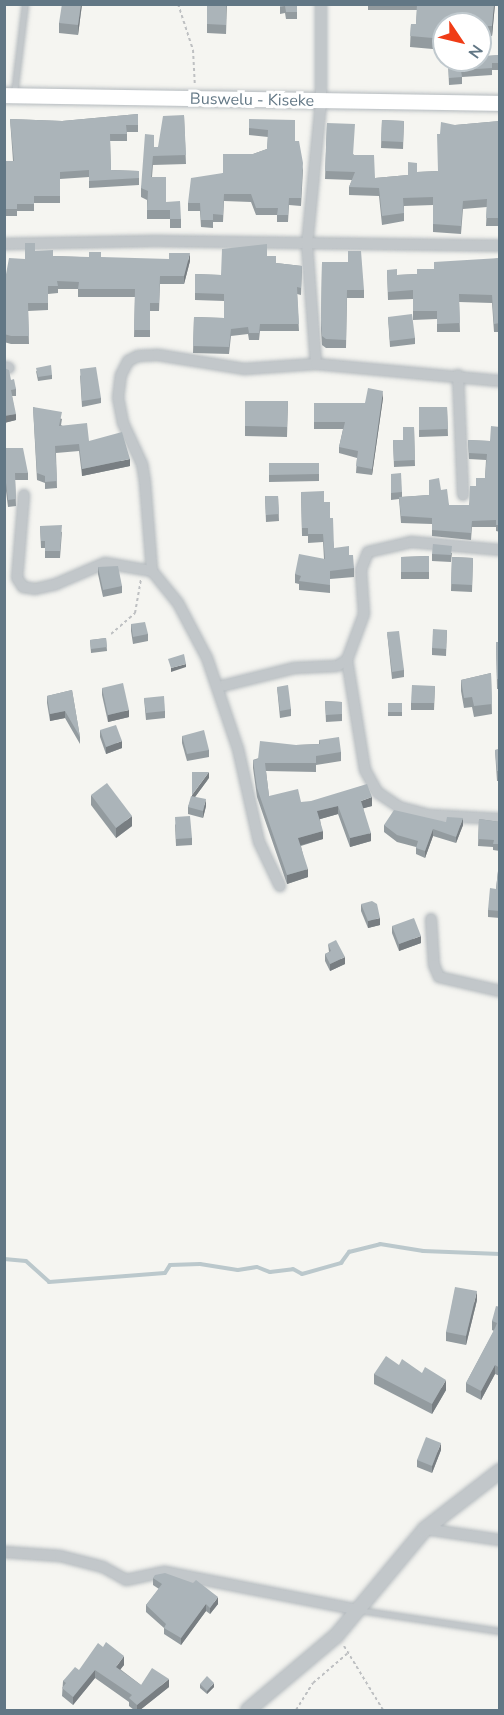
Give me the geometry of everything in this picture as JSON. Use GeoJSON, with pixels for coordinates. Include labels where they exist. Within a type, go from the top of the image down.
{"type":"FeatureCollection","features":[{"type":"Feature","properties":{"kind":"main road","name":"Buswelu - Kiseke"},"geometry":{"type":"LineString","coordinates":[[9,95],[500,103]]}},
{"type":"Feature","properties":{"kind":"street"},"geometry":{"type":"LineString","coordinates":[[316,364],[307,245],[321,101],[321,4]]}},
{"type":"Feature","properties":{"kind":"street"},"geometry":{"type":"LineString","coordinates":[[4,244],[155,241],[500,246]]}},
{"type":"Feature","properties":{"kind":"street"},"geometry":{"type":"LineString","coordinates":[[280,886],[259,842],[242,765],[218,687],[178,603],[149,570],[144,473],[123,423],[118,398],[128,361],[138,356],[158,355],[244,369],[316,364],[458,375],[500,381]]}},
{"type":"Feature","properties":{"kind":"street"},"geometry":{"type":"LineString","coordinates":[[458,375],[463,495]]}},
{"type":"Feature","properties":{"kind":"street"},"geometry":{"type":"LineString","coordinates":[[24,495],[17,578],[23,587],[35,589],[56,584],[105,563],[149,570]]}},
{"type":"Feature","properties":{"kind":"street"},"geometry":{"type":"LineString","coordinates":[[500,550],[411,542],[368,552],[361,570],[364,614],[347,660],[365,770],[377,792],[399,807],[429,815],[500,819]]}},
{"type":"Feature","properties":{"kind":"street"},"geometry":{"type":"LineString","coordinates":[[218,687],[294,668],[338,666],[347,660]]}},
{"type":"Feature","properties":{"kind":"street"},"geometry":{"type":"LineString","coordinates":[[431,919],[434,965],[439,977],[500,991]]}},
{"type":"Feature","properties":{"kind":"street"},"geometry":{"type":"LineString","coordinates":[[248,1710],[336,1635],[425,1529],[500,1471]]}},
{"type":"Feature","properties":{"kind":"street"},"geometry":{"type":"LineString","coordinates":[[425,1529],[500,1540]]}},
{"type":"Feature","properties":{"kind":"street"},"geometry":{"type":"LineString","coordinates":[[4,1552],[60,1556],[103,1567],[126,1580],[165,1572],[357,1610]]}},
{"type":"Feature","properties":{"kind":"lane"},"geometry":{"type":"LineString","coordinates":[[9,95],[25,4]]}},
{"type":"Feature","properties":{"kind":"lane"},"geometry":{"type":"LineString","coordinates":[[357,1610],[500,1631]]}},
{"type":"Feature","properties":{"kind":"path"},"geometry":{"type":"LineString","coordinates":[[178,4],[193,50],[195,99]]}},
{"type":"Feature","properties":{"kind":"path"},"geometry":{"type":"LineString","coordinates":[[111,634],[135,613],[135,595],[149,570]]}},
{"type":"Feature","properties":{"kind":"path"},"geometry":{"type":"LineString","coordinates":[[336,1635],[349,1652],[367,1689],[383,1710]]}},
{"type":"Feature","properties":{"kind":"path"},"geometry":{"type":"LineString","coordinates":[[296,1710],[313,1683],[349,1652]]}},
{"type":"Feature","properties":{"kind":"building"},"geometry":{"type":"Polygon","coordinates":[[[62,4],[81,4],[78,25],[59,23],[62,4]]]}},
{"type":"Feature","properties":{"kind":"building"},"geometry":{"type":"Polygon","coordinates":[[[207,4],[226,4],[226,25],[207,24],[207,4]]]}},
{"type":"Feature","properties":{"kind":"building"},"geometry":{"type":"Polygon","coordinates":[[[280,4],[297,4],[297,12],[286,12],[285,6],[280,7],[280,4]]]}},
{"type":"Feature","properties":{"kind":"building"},"geometry":{"type":"Polygon","coordinates":[[[417,4],[494,4],[492,26],[492,12],[432,12],[432,38],[410,36],[411,24],[416,24],[417,4]]]}},
{"type":"Feature","properties":{"kind":"building"},"geometry":{"type":"Polygon","coordinates":[[[492,55],[500,55],[500,63],[492,63],[492,55]]]}},
{"type":"Feature","properties":{"kind":"building"},"geometry":{"type":"Polygon","coordinates":[[[449,72],[461,72],[462,77],[449,78],[449,72]]]}},
{"type":"Feature","properties":{"kind":"building"},"geometry":{"type":"Polygon","coordinates":[[[138,114],[138,125],[126,125],[127,134],[110,134],[111,170],[139,171],[139,178],[89,181],[89,170],[60,172],[60,196],[34,196],[34,204],[17,204],[17,209],[4,209],[4,161],[14,161],[10,119],[62,121],[138,114]]]}},
{"type":"Feature","properties":{"kind":"building"},"geometry":{"type":"Polygon","coordinates":[[[184,115],[186,155],[153,156],[151,177],[166,177],[166,202],[180,201],[181,219],[170,219],[170,210],[147,210],[148,191],[141,188],[145,134],[154,135],[154,147],[158,147],[163,116],[184,115]]]}},
{"type":"Feature","properties":{"kind":"building"},"geometry":{"type":"Polygon","coordinates":[[[249,119],[295,120],[295,141],[299,141],[303,163],[301,198],[289,198],[288,215],[277,215],[278,208],[256,208],[251,194],[224,194],[223,215],[213,214],[213,220],[201,220],[200,203],[188,203],[191,178],[223,173],[223,154],[253,154],[267,149],[268,130],[249,128],[249,119]]]}},
{"type":"Feature","properties":{"kind":"building"},"geometry":{"type":"Polygon","coordinates":[[[382,120],[404,121],[403,142],[381,141],[382,120]]]}},
{"type":"Feature","properties":{"kind":"building"},"geometry":{"type":"Polygon","coordinates":[[[500,121],[500,218],[486,218],[487,199],[463,201],[461,226],[433,224],[433,197],[403,198],[404,213],[382,216],[379,188],[349,187],[355,172],[325,171],[327,123],[355,124],[353,155],[374,155],[375,178],[408,175],[408,162],[417,163],[417,172],[438,171],[437,134],[440,134],[441,122],[455,125],[500,121]]]}},
{"type":"Feature","properties":{"kind":"building"},"geometry":{"type":"Polygon","coordinates":[[[25,243],[35,243],[35,251],[53,250],[53,256],[89,257],[89,252],[101,252],[101,257],[169,259],[169,253],[190,253],[184,276],[160,276],[159,303],[150,303],[150,330],[134,330],[135,289],[78,289],[79,282],[57,281],[58,286],[48,286],[48,303],[28,303],[29,336],[11,336],[4,334],[4,285],[9,258],[25,259],[25,243]]]}},
{"type":"Feature","properties":{"kind":"building"},"geometry":{"type":"Polygon","coordinates":[[[267,244],[267,256],[276,256],[276,263],[302,266],[301,288],[297,287],[299,324],[260,324],[259,333],[249,333],[248,327],[231,329],[229,347],[193,346],[194,317],[224,318],[224,294],[195,293],[195,274],[221,275],[222,249],[267,244]]]}},
{"type":"Feature","properties":{"kind":"building"},"geometry":{"type":"Polygon","coordinates":[[[348,251],[361,251],[364,290],[347,290],[346,340],[326,339],[322,336],[321,320],[322,262],[348,262],[348,251]]]}},
{"type":"Feature","properties":{"kind":"building"},"geometry":{"type":"Polygon","coordinates":[[[500,258],[500,323],[494,324],[492,295],[459,294],[460,323],[437,324],[437,311],[413,311],[413,290],[388,292],[387,270],[397,269],[397,275],[417,274],[417,269],[434,269],[434,262],[500,258]]]}},
{"type":"Feature","properties":{"kind":"building"},"geometry":{"type":"Polygon","coordinates":[[[412,314],[415,338],[390,341],[388,317],[412,314]]]}},
{"type":"Feature","properties":{"kind":"building"},"geometry":{"type":"Polygon","coordinates":[[[51,365],[52,375],[38,377],[36,368],[51,365]]]}},
{"type":"Feature","properties":{"kind":"building"},"geometry":{"type":"Polygon","coordinates":[[[96,367],[101,398],[82,401],[80,369],[96,367]]]}},
{"type":"Feature","properties":{"kind":"building"},"geometry":{"type":"Polygon","coordinates":[[[4,368],[9,370],[11,380],[14,379],[16,389],[11,390],[16,414],[4,416],[4,368]]]}},
{"type":"Feature","properties":{"kind":"building"},"geometry":{"type":"Polygon","coordinates":[[[368,388],[383,391],[372,469],[356,466],[358,451],[339,447],[345,422],[314,422],[314,403],[365,403],[368,388]]]}},
{"type":"Feature","properties":{"kind":"building"},"geometry":{"type":"Polygon","coordinates":[[[245,401],[288,401],[287,427],[245,426],[245,401]]]}},
{"type":"Feature","properties":{"kind":"building"},"geometry":{"type":"Polygon","coordinates":[[[33,407],[62,412],[59,426],[87,423],[89,441],[122,432],[130,459],[82,469],[79,444],[55,446],[57,481],[45,482],[45,476],[37,473],[33,407]]]}},
{"type":"Feature","properties":{"kind":"building"},"geometry":{"type":"Polygon","coordinates":[[[419,407],[447,407],[448,429],[419,430],[419,407]]]}},
{"type":"Feature","properties":{"kind":"building"},"geometry":{"type":"Polygon","coordinates":[[[491,426],[500,427],[500,525],[496,525],[496,520],[472,521],[471,533],[432,530],[432,518],[401,516],[399,497],[429,495],[429,480],[439,478],[441,490],[447,489],[449,505],[469,505],[470,486],[476,486],[476,478],[485,478],[487,454],[469,453],[468,440],[490,441],[491,426]]]}},
{"type":"Feature","properties":{"kind":"building"},"geometry":{"type":"Polygon","coordinates":[[[403,427],[414,427],[415,460],[394,461],[393,440],[403,440],[403,427]]]}},
{"type":"Feature","properties":{"kind":"building"},"geometry":{"type":"Polygon","coordinates":[[[4,448],[23,448],[28,473],[15,473],[16,499],[8,500],[6,483],[4,484],[4,448]]]}},
{"type":"Feature","properties":{"kind":"building"},"geometry":{"type":"Polygon","coordinates":[[[269,463],[319,463],[319,474],[269,475],[269,463]]]}},
{"type":"Feature","properties":{"kind":"building"},"geometry":{"type":"Polygon","coordinates":[[[401,473],[402,492],[391,493],[391,474],[401,473]]]}},
{"type":"Feature","properties":{"kind":"building"},"geometry":{"type":"Polygon","coordinates":[[[324,491],[324,502],[330,502],[330,518],[333,518],[334,548],[349,546],[349,555],[353,555],[354,568],[330,571],[330,585],[299,581],[301,576],[295,574],[299,554],[325,559],[323,534],[308,534],[308,528],[302,528],[301,492],[324,491]]]}},
{"type":"Feature","properties":{"kind":"building"},"geometry":{"type":"Polygon","coordinates":[[[265,496],[278,496],[279,514],[266,515],[265,496]]]}},
{"type":"Feature","properties":{"kind":"building"},"geometry":{"type":"Polygon","coordinates":[[[62,525],[60,551],[45,551],[45,541],[41,541],[40,526],[62,525]]]}},
{"type":"Feature","properties":{"kind":"building"},"geometry":{"type":"Polygon","coordinates":[[[433,544],[452,546],[451,555],[432,554],[433,544]]]}},
{"type":"Feature","properties":{"kind":"building"},"geometry":{"type":"Polygon","coordinates":[[[429,556],[429,572],[401,572],[401,557],[429,556]]]}},
{"type":"Feature","properties":{"kind":"building"},"geometry":{"type":"Polygon","coordinates":[[[452,557],[473,558],[472,585],[451,584],[452,557]]]}},
{"type":"Feature","properties":{"kind":"building"},"geometry":{"type":"Polygon","coordinates":[[[118,566],[122,586],[103,590],[98,567],[118,566]]]}},
{"type":"Feature","properties":{"kind":"building"},"geometry":{"type":"Polygon","coordinates":[[[145,622],[148,634],[133,637],[131,624],[145,622]]]}},
{"type":"Feature","properties":{"kind":"building"},"geometry":{"type":"Polygon","coordinates":[[[433,629],[447,630],[446,649],[432,648],[433,629]]]}},
{"type":"Feature","properties":{"kind":"building"},"geometry":{"type":"Polygon","coordinates":[[[399,631],[404,670],[392,672],[387,632],[399,631]]]}},
{"type":"Feature","properties":{"kind":"building"},"geometry":{"type":"Polygon","coordinates":[[[106,638],[107,647],[91,649],[90,640],[106,638]]]}},
{"type":"Feature","properties":{"kind":"building"},"geometry":{"type":"Polygon","coordinates":[[[496,642],[500,642],[500,679],[497,679],[496,642]]]}},
{"type":"Feature","properties":{"kind":"building"},"geometry":{"type":"Polygon","coordinates":[[[184,654],[186,664],[171,668],[168,659],[184,654]]]}},
{"type":"Feature","properties":{"kind":"building"},"geometry":{"type":"Polygon","coordinates":[[[491,673],[492,704],[474,706],[472,697],[464,698],[461,680],[491,673]]]}},
{"type":"Feature","properties":{"kind":"building"},"geometry":{"type":"Polygon","coordinates":[[[123,683],[129,710],[108,715],[102,688],[123,683]]]}},
{"type":"Feature","properties":{"kind":"building"},"geometry":{"type":"Polygon","coordinates":[[[288,685],[291,709],[280,711],[277,687],[288,685]]]}},
{"type":"Feature","properties":{"kind":"building"},"geometry":{"type":"Polygon","coordinates":[[[412,685],[435,686],[434,703],[411,703],[412,685]]]}},
{"type":"Feature","properties":{"kind":"building"},"geometry":{"type":"Polygon","coordinates":[[[72,690],[80,737],[65,711],[50,714],[47,696],[72,690]]]}},
{"type":"Feature","properties":{"kind":"building"},"geometry":{"type":"Polygon","coordinates":[[[164,696],[165,711],[146,713],[144,698],[164,696]]]}},
{"type":"Feature","properties":{"kind":"building"},"geometry":{"type":"Polygon","coordinates":[[[325,701],[342,702],[342,714],[326,715],[325,701]]]}},
{"type":"Feature","properties":{"kind":"building"},"geometry":{"type":"Polygon","coordinates":[[[388,703],[402,703],[402,712],[388,712],[388,703]]]}},
{"type":"Feature","properties":{"kind":"building"},"geometry":{"type":"Polygon","coordinates":[[[116,725],[122,741],[106,747],[100,730],[116,725]]]}},
{"type":"Feature","properties":{"kind":"building"},"geometry":{"type":"Polygon","coordinates":[[[204,730],[209,750],[187,754],[182,736],[204,730]]]}},
{"type":"Feature","properties":{"kind":"building"},"geometry":{"type":"Polygon","coordinates":[[[339,737],[341,752],[316,756],[316,763],[265,763],[269,796],[298,789],[301,802],[311,801],[367,784],[372,797],[361,801],[371,833],[350,838],[338,806],[317,811],[323,831],[298,838],[308,869],[287,875],[257,788],[253,760],[258,759],[260,741],[296,745],[320,744],[319,740],[339,737]]]}},
{"type":"Feature","properties":{"kind":"building"},"geometry":{"type":"Polygon","coordinates":[[[500,749],[500,771],[497,771],[495,750],[500,749]]]}},
{"type":"Feature","properties":{"kind":"building"},"geometry":{"type":"Polygon","coordinates":[[[192,772],[209,772],[192,795],[192,772]]]}},
{"type":"Feature","properties":{"kind":"building"},"geometry":{"type":"Polygon","coordinates":[[[107,783],[132,816],[116,828],[91,795],[107,783]]]}},
{"type":"Feature","properties":{"kind":"building"},"geometry":{"type":"Polygon","coordinates":[[[191,796],[206,799],[203,811],[188,807],[191,796]]]}},
{"type":"Feature","properties":{"kind":"building"},"geometry":{"type":"Polygon","coordinates":[[[394,810],[446,822],[447,817],[463,818],[456,837],[433,829],[425,851],[416,848],[418,841],[397,835],[384,825],[394,810]]]}},
{"type":"Feature","properties":{"kind":"building"},"geometry":{"type":"Polygon","coordinates":[[[190,816],[192,838],[176,839],[175,817],[190,816]]]}},
{"type":"Feature","properties":{"kind":"building"},"geometry":{"type":"Polygon","coordinates":[[[479,819],[500,822],[500,844],[493,844],[494,840],[478,839],[479,819]]]}},
{"type":"Feature","properties":{"kind":"building"},"geometry":{"type":"Polygon","coordinates":[[[500,853],[500,911],[488,910],[490,888],[496,889],[500,853]]]}},
{"type":"Feature","properties":{"kind":"building"},"geometry":{"type":"Polygon","coordinates":[[[372,901],[377,904],[380,918],[368,921],[361,904],[372,901]]]}},
{"type":"Feature","properties":{"kind":"building"},"geometry":{"type":"Polygon","coordinates":[[[414,918],[421,936],[399,944],[392,926],[414,918]]]}},
{"type":"Feature","properties":{"kind":"building"},"geometry":{"type":"Polygon","coordinates":[[[336,940],[345,957],[330,964],[325,954],[331,951],[328,944],[336,940]]]}},
{"type":"Feature","properties":{"kind":"building"},"geometry":{"type":"Polygon","coordinates":[[[455,1287],[477,1291],[466,1336],[446,1332],[455,1287]]]}},
{"type":"Feature","properties":{"kind":"building"},"geometry":{"type":"Polygon","coordinates":[[[496,1306],[500,1307],[500,1368],[495,1365],[481,1391],[466,1383],[497,1323],[492,1321],[496,1306]]]}},
{"type":"Feature","properties":{"kind":"building"},"geometry":{"type":"Polygon","coordinates":[[[386,1356],[399,1365],[402,1359],[422,1373],[425,1367],[446,1380],[432,1404],[374,1374],[386,1356]]]}},
{"type":"Feature","properties":{"kind":"building"},"geometry":{"type":"Polygon","coordinates":[[[426,1437],[441,1443],[432,1466],[417,1460],[426,1437]]]}},
{"type":"Feature","properties":{"kind":"building"},"geometry":{"type":"Polygon","coordinates":[[[165,1573],[193,1583],[196,1580],[218,1597],[210,1608],[206,1604],[181,1638],[164,1628],[166,1624],[146,1605],[162,1584],[153,1578],[155,1575],[165,1573]]]}},
{"type":"Feature","properties":{"kind":"building"},"geometry":{"type":"Polygon","coordinates":[[[106,1642],[124,1656],[116,1667],[141,1685],[152,1668],[169,1679],[137,1705],[129,1698],[132,1695],[95,1670],[73,1697],[62,1688],[66,1683],[63,1681],[75,1667],[79,1670],[98,1643],[103,1647],[106,1642]]]}},
{"type":"Feature","properties":{"kind":"building"},"geometry":{"type":"Polygon","coordinates":[[[207,1676],[214,1683],[207,1691],[200,1684],[207,1676]]]}},
{"type":"Feature","properties":{"kind":"waterway"},"geometry":{"type":"LineString","coordinates":[[4,1259],[26,1261],[49,1282],[165,1273],[170,1265],[200,1264],[238,1270],[257,1267],[270,1272],[293,1269],[302,1274],[341,1263],[349,1252],[380,1244],[423,1251],[500,1254]]}}]}
